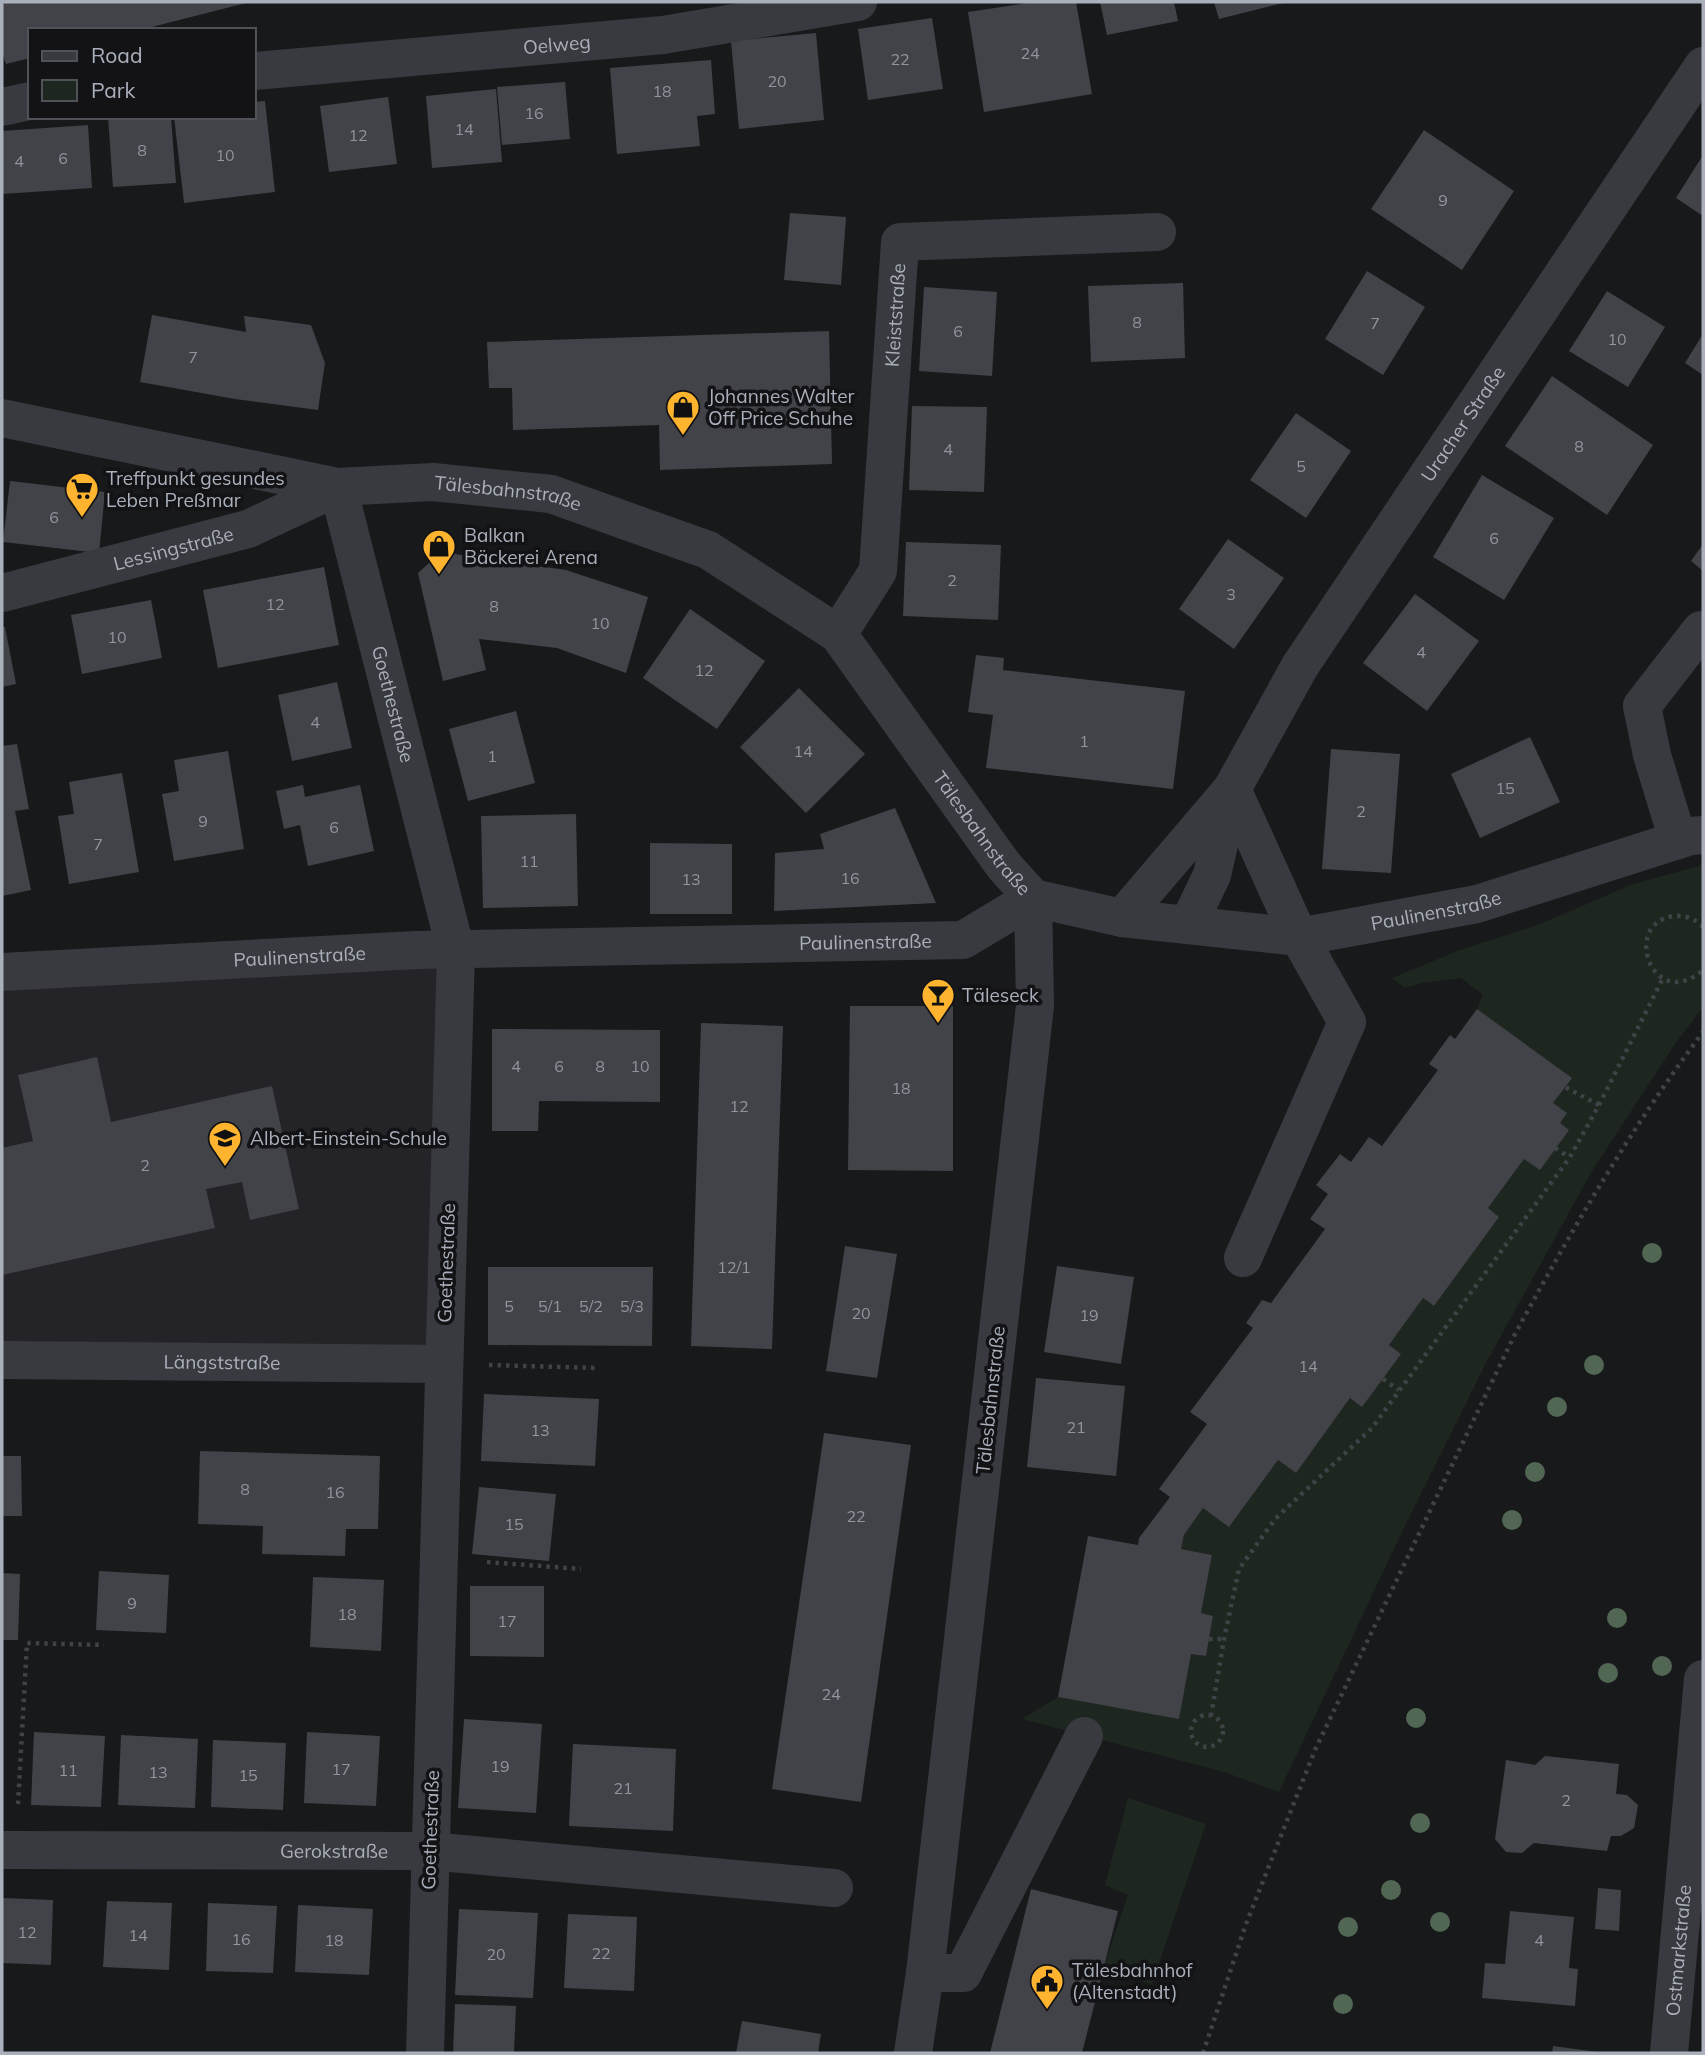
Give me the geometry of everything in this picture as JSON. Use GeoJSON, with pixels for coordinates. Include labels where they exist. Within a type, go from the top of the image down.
{"type":"FeatureCollection","features":[{"type":"Feature","properties":{"kind":"street","name":"Oelweg"},"geometry":{"type":"LineString","coordinates":[[256,71],[663,35],[858,2]]}},
{"type":"Feature","properties":{"kind":"street","name":"Uracher Straße"},"geometry":{"type":"LineString","coordinates":[[1122,918],[1232,789],[1300,667],[1703,66]]}},
{"type":"Feature","properties":{"kind":"street"},"geometry":{"type":"LineString","coordinates":[[2,107],[28,101]]}},
{"type":"Feature","properties":{"kind":"street","name":"Kleiststraße"},"geometry":{"type":"LineString","coordinates":[[838,634],[878,572],[900,242],[1157,232]]}},
{"type":"Feature","properties":{"kind":"street","name":"Tälesbahnstraße"},"geometry":{"type":"LineString","coordinates":[[2,418],[338,488],[433,482],[551,494],[708,550],[838,634],[1004,866],[1033,898],[1035,1006],[914,2053]]}},
{"type":"Feature","properties":{"kind":"street","name":"Lessingstraße"},"geometry":{"type":"LineString","coordinates":[[2,593],[247,529],[338,488]]}},
{"type":"Feature","properties":{"kind":"street","name":"Goethestraße"},"geometry":{"type":"LineString","coordinates":[[338,488],[456,951],[425,2053]]}},
{"type":"Feature","properties":{"kind":"street"},"geometry":{"type":"LineString","coordinates":[[1691,838],[1652,755],[1642,706],[1701,630]]}},
{"type":"Feature","properties":{"kind":"street","name":"Uracher Straße"},"geometry":{"type":"LineString","coordinates":[[1188,925],[1212,875],[1232,789]]}},
{"type":"Feature","properties":{"kind":"street"},"geometry":{"type":"LineString","coordinates":[[1232,789],[1299,937],[1347,1022],[1243,1258]]}},
{"type":"Feature","properties":{"kind":"street","name":"Paulinenstraße"},"geometry":{"type":"LineString","coordinates":[[2,972],[416,950],[963,940],[1033,898],[1122,918],[1299,937],[1477,904],[1691,838]]}},
{"type":"Feature","properties":{"kind":"street","name":"Längststraße"},"geometry":{"type":"LineString","coordinates":[[2,1360],[443,1364]]}},
{"type":"Feature","properties":{"kind":"street","name":"Ostmarkstraße"},"geometry":{"type":"LineString","coordinates":[[1669,2053],[1697,1818],[1703,1679]]}},
{"type":"Feature","properties":{"kind":"street"},"geometry":{"type":"LineString","coordinates":[[925,1973],[963,1973],[1084,1736]]}},
{"type":"Feature","properties":{"kind":"street","name":"Gerokstraße"},"geometry":{"type":"LineString","coordinates":[[9,1850],[429,1851],[834,1888]]}},
{"type":"Feature","properties":{"kind":"path"},"geometry":{"type":"LineString","coordinates":[[1703,927],[1689,917],[1669,917],[1652,929],[1645,950],[1648,962],[1663,978],[1686,981],[1703,970]]}},
{"type":"Feature","properties":{"kind":"path"},"geometry":{"type":"LineString","coordinates":[[1211,1716],[1239,1569],[1275,1519],[1372,1427],[1570,1157],[1663,978]]}},
{"type":"Feature","properties":{"kind":"path"},"geometry":{"type":"LineString","coordinates":[[1203,2053],[1246,1924],[1315,1750],[1503,1360],[1550,1270],[1625,1143],[1703,1032]]}},
{"type":"Feature","properties":{"kind":"path"},"geometry":{"type":"LineString","coordinates":[[1565,1087],[1599,1105]]}},
{"type":"Feature","properties":{"kind":"path"},"geometry":{"type":"LineString","coordinates":[[1555,1148],[1570,1157]]}},
{"type":"Feature","properties":{"kind":"path"},"geometry":{"type":"LineString","coordinates":[[443,1364],[598,1368]]}},
{"type":"Feature","properties":{"kind":"path"},"geometry":{"type":"LineString","coordinates":[[1382,1379],[1399,1390]]}},
{"type":"Feature","properties":{"kind":"path"},"geometry":{"type":"LineString","coordinates":[[438,1558],[580,1569]]}},
{"type":"Feature","properties":{"kind":"path"},"geometry":{"type":"LineString","coordinates":[[1209,1639],[1224,1639]]}},
{"type":"Feature","properties":{"kind":"path"},"geometry":{"type":"LineString","coordinates":[[9,1850],[27,1643],[104,1645]]}},
{"type":"Feature","properties":{"kind":"path"},"geometry":{"type":"LineString","coordinates":[[1200,1716],[1211,1716],[1220,1721],[1222,1737],[1214,1745],[1204,1746],[1195,1742],[1191,1728],[1195,1719],[1200,1716]]}},
{"type":"Feature","properties":{"kind":"shaded area","name":"Albert-Einstein-Schule"},"geometry":{"type":"Polygon","coordinates":[[[456,951],[443,1364],[2,1364],[2,972],[456,951]]]}},
{"type":"Feature","properties":{"kind":"green space"},"geometry":{"type":"Polygon","coordinates":[[[1703,865],[1703,1007],[1675,1044],[1592,1171],[1487,1361],[1399,1538],[1279,1792],[1224,1772],[1022,1719],[1058,1697],[1179,1718],[1191,1654],[1206,1656],[1213,1616],[1201,1613],[1212,1555],[1181,1549],[1184,1535],[1203,1508],[1230,1526],[1278,1460],[1296,1473],[1350,1398],[1401,1354],[1389,1345],[1423,1298],[1434,1306],[1499,1217],[1488,1208],[1524,1159],[1569,1130],[1560,1123],[1553,1103],[1571,1078],[1477,1009],[1483,995],[1461,978],[1405,988],[1392,978],[1460,950],[1538,925],[1633,884],[1703,865]]]}},
{"type":"Feature","properties":{"kind":"green space"},"geometry":{"type":"Polygon","coordinates":[[[1128,1798],[1206,1824],[1152,1984],[1103,1969],[1128,1895],[1105,1885],[1128,1798]]]}},
{"type":"Feature","properties":{"kind":"building"},"geometry":{"type":"Polygon","coordinates":[[[2,2],[246,2],[148,28],[28,28],[28,58],[6,64],[2,53],[2,2]]]}},
{"type":"Feature","properties":{"kind":"building"},"geometry":{"type":"Polygon","coordinates":[[[1034,2],[1076,2],[1092,94],[984,112],[968,12],[1034,2]]]}},
{"type":"Feature","properties":{"kind":"building"},"geometry":{"type":"Polygon","coordinates":[[[1100,2],[1174,2],[1178,21],[1107,35],[1100,2]]]}},
{"type":"Feature","properties":{"kind":"building"},"geometry":{"type":"Polygon","coordinates":[[[1214,2],[1283,2],[1283,3],[1219,19],[1214,2]]]}},
{"type":"Feature","properties":{"kind":"building"},"geometry":{"type":"Polygon","coordinates":[[[932,18],[943,89],[868,100],[858,29],[932,18]]]}},
{"type":"Feature","properties":{"kind":"building"},"geometry":{"type":"Polygon","coordinates":[[[816,33],[824,120],[739,129],[731,41],[816,33]]]}},
{"type":"Feature","properties":{"kind":"building"},"geometry":{"type":"Polygon","coordinates":[[[711,60],[715,114],[697,116],[700,146],[617,154],[610,68],[711,60]]]}},
{"type":"Feature","properties":{"kind":"building"},"geometry":{"type":"Polygon","coordinates":[[[565,82],[570,139],[502,145],[497,87],[565,82]]]}},
{"type":"Feature","properties":{"kind":"building"},"geometry":{"type":"Polygon","coordinates":[[[496,89],[502,162],[432,168],[426,96],[496,89]]]}},
{"type":"Feature","properties":{"kind":"building"},"geometry":{"type":"Polygon","coordinates":[[[388,97],[397,164],[329,172],[320,106],[388,97]]]}},
{"type":"Feature","properties":{"kind":"building"},"geometry":{"type":"Polygon","coordinates":[[[265,101],[275,192],[184,203],[174,119],[256,119],[256,102],[265,101]]]}},
{"type":"Feature","properties":{"kind":"building"},"geometry":{"type":"Polygon","coordinates":[[[108,119],[171,119],[176,183],[113,187],[108,119]]]}},
{"type":"Feature","properties":{"kind":"building"},"geometry":{"type":"Polygon","coordinates":[[[88,125],[92,188],[2,194],[2,131],[88,125]]]}},
{"type":"Feature","properties":{"kind":"building"},"geometry":{"type":"Polygon","coordinates":[[[1424,130],[1514,191],[1462,270],[1371,209],[1424,130]]]}},
{"type":"Feature","properties":{"kind":"building"},"geometry":{"type":"Polygon","coordinates":[[[1703,155],[1703,216],[1676,198],[1703,155]]]}},
{"type":"Feature","properties":{"kind":"building"},"geometry":{"type":"Polygon","coordinates":[[[790,213],[846,217],[841,285],[784,280],[790,213]]]}},
{"type":"Feature","properties":{"kind":"building"},"geometry":{"type":"Polygon","coordinates":[[[1367,271],[1425,307],[1383,375],[1325,339],[1367,271]]]}},
{"type":"Feature","properties":{"kind":"building"},"geometry":{"type":"Polygon","coordinates":[[[1183,283],[1185,358],[1091,362],[1088,286],[1183,283]]]}},
{"type":"Feature","properties":{"kind":"building"},"geometry":{"type":"Polygon","coordinates":[[[924,287],[997,292],[992,376],[919,371],[924,287]]]}},
{"type":"Feature","properties":{"kind":"building"},"geometry":{"type":"Polygon","coordinates":[[[1607,291],[1665,327],[1628,387],[1569,351],[1607,291]]]}},
{"type":"Feature","properties":{"kind":"building"},"geometry":{"type":"Polygon","coordinates":[[[152,315],[246,332],[244,316],[311,325],[325,363],[318,410],[140,382],[152,315]]]}},
{"type":"Feature","properties":{"kind":"building"},"geometry":{"type":"Polygon","coordinates":[[[829,331],[832,464],[660,470],[659,425],[513,430],[512,388],[489,388],[487,342],[829,331]]]}},
{"type":"Feature","properties":{"kind":"building"},"geometry":{"type":"Polygon","coordinates":[[[1703,334],[1703,375],[1685,363],[1703,334]]]}},
{"type":"Feature","properties":{"kind":"building"},"geometry":{"type":"Polygon","coordinates":[[[1552,376],[1653,445],[1607,515],[1505,446],[1552,376]]]}},
{"type":"Feature","properties":{"kind":"building"},"geometry":{"type":"Polygon","coordinates":[[[912,406],[987,407],[984,492],[909,490],[912,406]]]}},
{"type":"Feature","properties":{"kind":"building"},"geometry":{"type":"Polygon","coordinates":[[[1296,413],[1351,451],[1306,518],[1250,480],[1296,413]]]}},
{"type":"Feature","properties":{"kind":"building"},"geometry":{"type":"Polygon","coordinates":[[[1482,475],[1554,518],[1504,600],[1433,557],[1482,475]]]}},
{"type":"Feature","properties":{"kind":"building"},"geometry":{"type":"Polygon","coordinates":[[[10,481],[105,492],[99,553],[3,542],[10,481]]]}},
{"type":"Feature","properties":{"kind":"building"},"geometry":{"type":"Polygon","coordinates":[[[1228,539],[1284,578],[1234,649],[1179,609],[1228,539]]]}},
{"type":"Feature","properties":{"kind":"building"},"geometry":{"type":"Polygon","coordinates":[[[906,542],[1001,545],[998,620],[903,616],[906,542]]]}},
{"type":"Feature","properties":{"kind":"building"},"geometry":{"type":"Polygon","coordinates":[[[1703,544],[1703,571],[1691,561],[1703,544]]]}},
{"type":"Feature","properties":{"kind":"building"},"geometry":{"type":"Polygon","coordinates":[[[441,552],[566,570],[648,597],[626,673],[557,648],[479,639],[486,670],[443,681],[418,573],[441,552]]]}},
{"type":"Feature","properties":{"kind":"building"},"geometry":{"type":"Polygon","coordinates":[[[324,567],[339,645],[218,668],[203,590],[324,567]]]}},
{"type":"Feature","properties":{"kind":"building"},"geometry":{"type":"Polygon","coordinates":[[[1415,594],[1479,641],[1427,711],[1363,663],[1415,594]]]}},
{"type":"Feature","properties":{"kind":"building"},"geometry":{"type":"Polygon","coordinates":[[[151,600],[162,658],[82,674],[71,615],[151,600]]]}},
{"type":"Feature","properties":{"kind":"building"},"geometry":{"type":"Polygon","coordinates":[[[690,609],[765,661],[717,729],[643,678],[690,609]]]}},
{"type":"Feature","properties":{"kind":"building"},"geometry":{"type":"Polygon","coordinates":[[[2,627],[5,627],[16,684],[2,687],[2,627]]]}},
{"type":"Feature","properties":{"kind":"building"},"geometry":{"type":"Polygon","coordinates":[[[976,655],[1004,658],[1003,670],[1185,691],[1173,789],[986,768],[993,715],[968,712],[976,655]]]}},
{"type":"Feature","properties":{"kind":"building"},"geometry":{"type":"Polygon","coordinates":[[[337,682],[352,748],[292,761],[278,695],[337,682]]]}},
{"type":"Feature","properties":{"kind":"building"},"geometry":{"type":"Polygon","coordinates":[[[799,688],[865,754],[806,813],[740,747],[799,688]]]}},
{"type":"Feature","properties":{"kind":"building"},"geometry":{"type":"Polygon","coordinates":[[[516,711],[535,783],[468,801],[449,729],[516,711]]]}},
{"type":"Feature","properties":{"kind":"building"},"geometry":{"type":"Polygon","coordinates":[[[1530,737],[1560,802],[1480,838],[1451,774],[1530,737]]]}},
{"type":"Feature","properties":{"kind":"building"},"geometry":{"type":"Polygon","coordinates":[[[17,744],[29,809],[15,811],[31,890],[2,896],[2,746],[17,744]]]}},
{"type":"Feature","properties":{"kind":"building"},"geometry":{"type":"Polygon","coordinates":[[[1331,749],[1400,754],[1391,873],[1322,869],[1331,749]]]}},
{"type":"Feature","properties":{"kind":"building"},"geometry":{"type":"Polygon","coordinates":[[[228,751],[244,849],[174,861],[162,794],[179,791],[174,760],[228,751]]]}},
{"type":"Feature","properties":{"kind":"building"},"geometry":{"type":"Polygon","coordinates":[[[122,773],[139,872],[69,884],[58,816],[74,814],[69,782],[122,773]]]}},
{"type":"Feature","properties":{"kind":"building"},"geometry":{"type":"Polygon","coordinates":[[[303,785],[305,797],[360,785],[374,851],[308,866],[300,825],[284,829],[276,791],[303,785]]]}},
{"type":"Feature","properties":{"kind":"building"},"geometry":{"type":"Polygon","coordinates":[[[895,808],[936,903],[774,911],[775,853],[824,849],[820,834],[895,808]]]}},
{"type":"Feature","properties":{"kind":"building"},"geometry":{"type":"Polygon","coordinates":[[[576,814],[578,906],[483,908],[481,816],[576,814]]]}},
{"type":"Feature","properties":{"kind":"building"},"geometry":{"type":"Polygon","coordinates":[[[650,843],[732,844],[732,914],[650,914],[650,843]]]}},
{"type":"Feature","properties":{"kind":"building"},"geometry":{"type":"Polygon","coordinates":[[[850,1006],[953,1006],[953,1171],[848,1170],[850,1006]]]}},
{"type":"Feature","properties":{"kind":"building"},"geometry":{"type":"Polygon","coordinates":[[[1477,1009],[1572,1078],[1553,1103],[1567,1113],[1560,1123],[1569,1130],[1540,1170],[1524,1159],[1488,1208],[1499,1217],[1434,1306],[1423,1298],[1389,1345],[1401,1354],[1362,1407],[1350,1398],[1296,1473],[1278,1460],[1229,1527],[1203,1508],[1184,1535],[1181,1549],[1212,1555],[1201,1613],[1213,1616],[1206,1656],[1191,1654],[1179,1719],[1058,1697],[1088,1536],[1138,1545],[1139,1538],[1170,1497],[1159,1489],[1207,1424],[1190,1412],[1253,1328],[1246,1323],[1262,1300],[1271,1303],[1325,1229],[1310,1219],[1328,1194],[1316,1185],[1340,1154],[1351,1162],[1369,1137],[1382,1146],[1438,1070],[1429,1064],[1450,1035],[1455,1039],[1477,1009]]]}},
{"type":"Feature","properties":{"kind":"building"},"geometry":{"type":"Polygon","coordinates":[[[701,1023],[783,1026],[772,1349],[691,1346],[701,1023]]]}},
{"type":"Feature","properties":{"kind":"building"},"geometry":{"type":"Polygon","coordinates":[[[492,1029],[660,1030],[660,1102],[539,1101],[538,1131],[492,1131],[492,1029]]]}},
{"type":"Feature","properties":{"kind":"building"},"geometry":{"type":"Polygon","coordinates":[[[97,1057],[111,1122],[272,1086],[299,1209],[250,1220],[242,1182],[206,1189],[215,1228],[2,1275],[2,1148],[33,1141],[18,1075],[97,1057]]]}},
{"type":"Feature","properties":{"kind":"building"},"geometry":{"type":"Polygon","coordinates":[[[845,1246],[897,1254],[877,1378],[826,1371],[845,1246]]]}},
{"type":"Feature","properties":{"kind":"building"},"geometry":{"type":"Polygon","coordinates":[[[1057,1266],[1134,1277],[1121,1364],[1044,1352],[1057,1266]]]}},
{"type":"Feature","properties":{"kind":"building"},"geometry":{"type":"Polygon","coordinates":[[[488,1267],[653,1267],[652,1346],[488,1345],[488,1267]]]}},
{"type":"Feature","properties":{"kind":"building"},"geometry":{"type":"Polygon","coordinates":[[[1036,1378],[1125,1386],[1116,1476],[1027,1467],[1036,1378]]]}},
{"type":"Feature","properties":{"kind":"building"},"geometry":{"type":"Polygon","coordinates":[[[484,1394],[599,1399],[595,1466],[481,1461],[484,1394]]]}},
{"type":"Feature","properties":{"kind":"building"},"geometry":{"type":"Polygon","coordinates":[[[824,1433],[911,1445],[861,1802],[772,1789],[824,1433]]]}},
{"type":"Feature","properties":{"kind":"building"},"geometry":{"type":"Polygon","coordinates":[[[200,1451],[380,1456],[378,1529],[346,1529],[345,1556],[262,1554],[263,1526],[198,1524],[200,1451]]]}},
{"type":"Feature","properties":{"kind":"building"},"geometry":{"type":"Polygon","coordinates":[[[2,1456],[21,1456],[22,1516],[2,1516],[2,1456]]]}},
{"type":"Feature","properties":{"kind":"building"},"geometry":{"type":"Polygon","coordinates":[[[479,1487],[556,1494],[549,1561],[472,1554],[479,1487]]]}},
{"type":"Feature","properties":{"kind":"building"},"geometry":{"type":"Polygon","coordinates":[[[99,1571],[169,1575],[166,1633],[96,1630],[99,1571]]]}},
{"type":"Feature","properties":{"kind":"building"},"geometry":{"type":"Polygon","coordinates":[[[2,1573],[20,1574],[18,1640],[2,1640],[2,1573]]]}},
{"type":"Feature","properties":{"kind":"building"},"geometry":{"type":"Polygon","coordinates":[[[313,1577],[384,1580],[381,1651],[310,1647],[313,1577]]]}},
{"type":"Feature","properties":{"kind":"building"},"geometry":{"type":"Polygon","coordinates":[[[470,1586],[544,1586],[544,1657],[470,1656],[470,1586]]]}},
{"type":"Feature","properties":{"kind":"building"},"geometry":{"type":"Polygon","coordinates":[[[464,1719],[542,1724],[536,1813],[458,1808],[464,1719]]]}},
{"type":"Feature","properties":{"kind":"building"},"geometry":{"type":"Polygon","coordinates":[[[34,1732],[105,1736],[101,1807],[31,1805],[34,1732]]]}},
{"type":"Feature","properties":{"kind":"building"},"geometry":{"type":"Polygon","coordinates":[[[307,1732],[380,1736],[376,1806],[304,1803],[307,1732]]]}},
{"type":"Feature","properties":{"kind":"building"},"geometry":{"type":"Polygon","coordinates":[[[121,1735],[198,1739],[195,1808],[118,1805],[121,1735]]]}},
{"type":"Feature","properties":{"kind":"building"},"geometry":{"type":"Polygon","coordinates":[[[213,1740],[286,1743],[283,1810],[211,1807],[213,1740]]]}},
{"type":"Feature","properties":{"kind":"building"},"geometry":{"type":"Polygon","coordinates":[[[573,1744],[676,1749],[673,1831],[569,1826],[573,1744]]]}},
{"type":"Feature","properties":{"kind":"building"},"geometry":{"type":"Polygon","coordinates":[[[1545,1756],[1619,1764],[1616,1794],[1627,1795],[1638,1805],[1634,1828],[1621,1836],[1611,1836],[1607,1851],[1534,1843],[1522,1853],[1506,1852],[1495,1839],[1506,1760],[1535,1765],[1545,1756]]]}},
{"type":"Feature","properties":{"kind":"building"},"geometry":{"type":"Polygon","coordinates":[[[1598,1888],[1621,1890],[1619,1931],[1595,1929],[1598,1888]]]}},
{"type":"Feature","properties":{"kind":"building","name":"Tälesbahnhof (Altenstadt)"},"geometry":{"type":"Polygon","coordinates":[[[1031,1889],[1118,1911],[1082,2053],[990,2053],[1031,1889]]]}},
{"type":"Feature","properties":{"kind":"building"},"geometry":{"type":"Polygon","coordinates":[[[2,1898],[53,1900],[51,1965],[2,1963],[2,1898]]]}},
{"type":"Feature","properties":{"kind":"building"},"geometry":{"type":"Polygon","coordinates":[[[107,1901],[172,1903],[169,1970],[103,1967],[107,1901]]]}},
{"type":"Feature","properties":{"kind":"building"},"geometry":{"type":"Polygon","coordinates":[[[208,1903],[277,1906],[273,1973],[206,1971],[208,1903]]]}},
{"type":"Feature","properties":{"kind":"building"},"geometry":{"type":"Polygon","coordinates":[[[298,1905],[373,1909],[369,1975],[295,1972],[298,1905]]]}},
{"type":"Feature","properties":{"kind":"building"},"geometry":{"type":"Polygon","coordinates":[[[459,1909],[538,1913],[533,1998],[455,1995],[459,1909]]]}},
{"type":"Feature","properties":{"kind":"building"},"geometry":{"type":"Polygon","coordinates":[[[1510,1911],[1574,1917],[1569,1968],[1578,1969],[1575,2006],[1482,1998],[1485,1963],[1505,1964],[1510,1911]]]}},
{"type":"Feature","properties":{"kind":"building"},"geometry":{"type":"Polygon","coordinates":[[[568,1914],[637,1917],[634,1991],[564,1988],[568,1914]]]}},
{"type":"Feature","properties":{"kind":"building"},"geometry":{"type":"Polygon","coordinates":[[[455,2004],[516,2006],[514,2053],[453,2053],[455,2004]]]}},
{"type":"Feature","properties":{"kind":"building"},"geometry":{"type":"Polygon","coordinates":[[[742,2021],[821,2034],[818,2053],[736,2053],[742,2021]]]}},
{"type":"Feature","properties":{"kind":"building"},"geometry":{"type":"Polygon","coordinates":[[[1553,2046],[1598,2052],[1598,2053],[1552,2053],[1553,2046]]]}},
{"type":"Feature","properties":{"kind":"place","name":"Johannes Walter Off Price Schuhe"},"geometry":{"type":"Point","coordinates":[683,437]}},
{"type":"Feature","properties":{"kind":"place","name":"Treffpunkt gesundes Leben Preßmar"},"geometry":{"type":"Point","coordinates":[82,519]}},
{"type":"Feature","properties":{"kind":"place","name":"Balkan Bäckerei Arena"},"geometry":{"type":"Point","coordinates":[439,576]}},
{"type":"Feature","properties":{"kind":"place","name":"Täleseck"},"geometry":{"type":"Point","coordinates":[938,1025]}},
{"type":"Feature","properties":{"kind":"place","name":"Albert-Einstein-Schule"},"geometry":{"type":"Point","coordinates":[225,1168]}},
{"type":"Feature","properties":{"kind":"place","name":"Tälesbahnhof (Altenstadt)"},"geometry":{"type":"Point","coordinates":[1047,2011]}}]}
